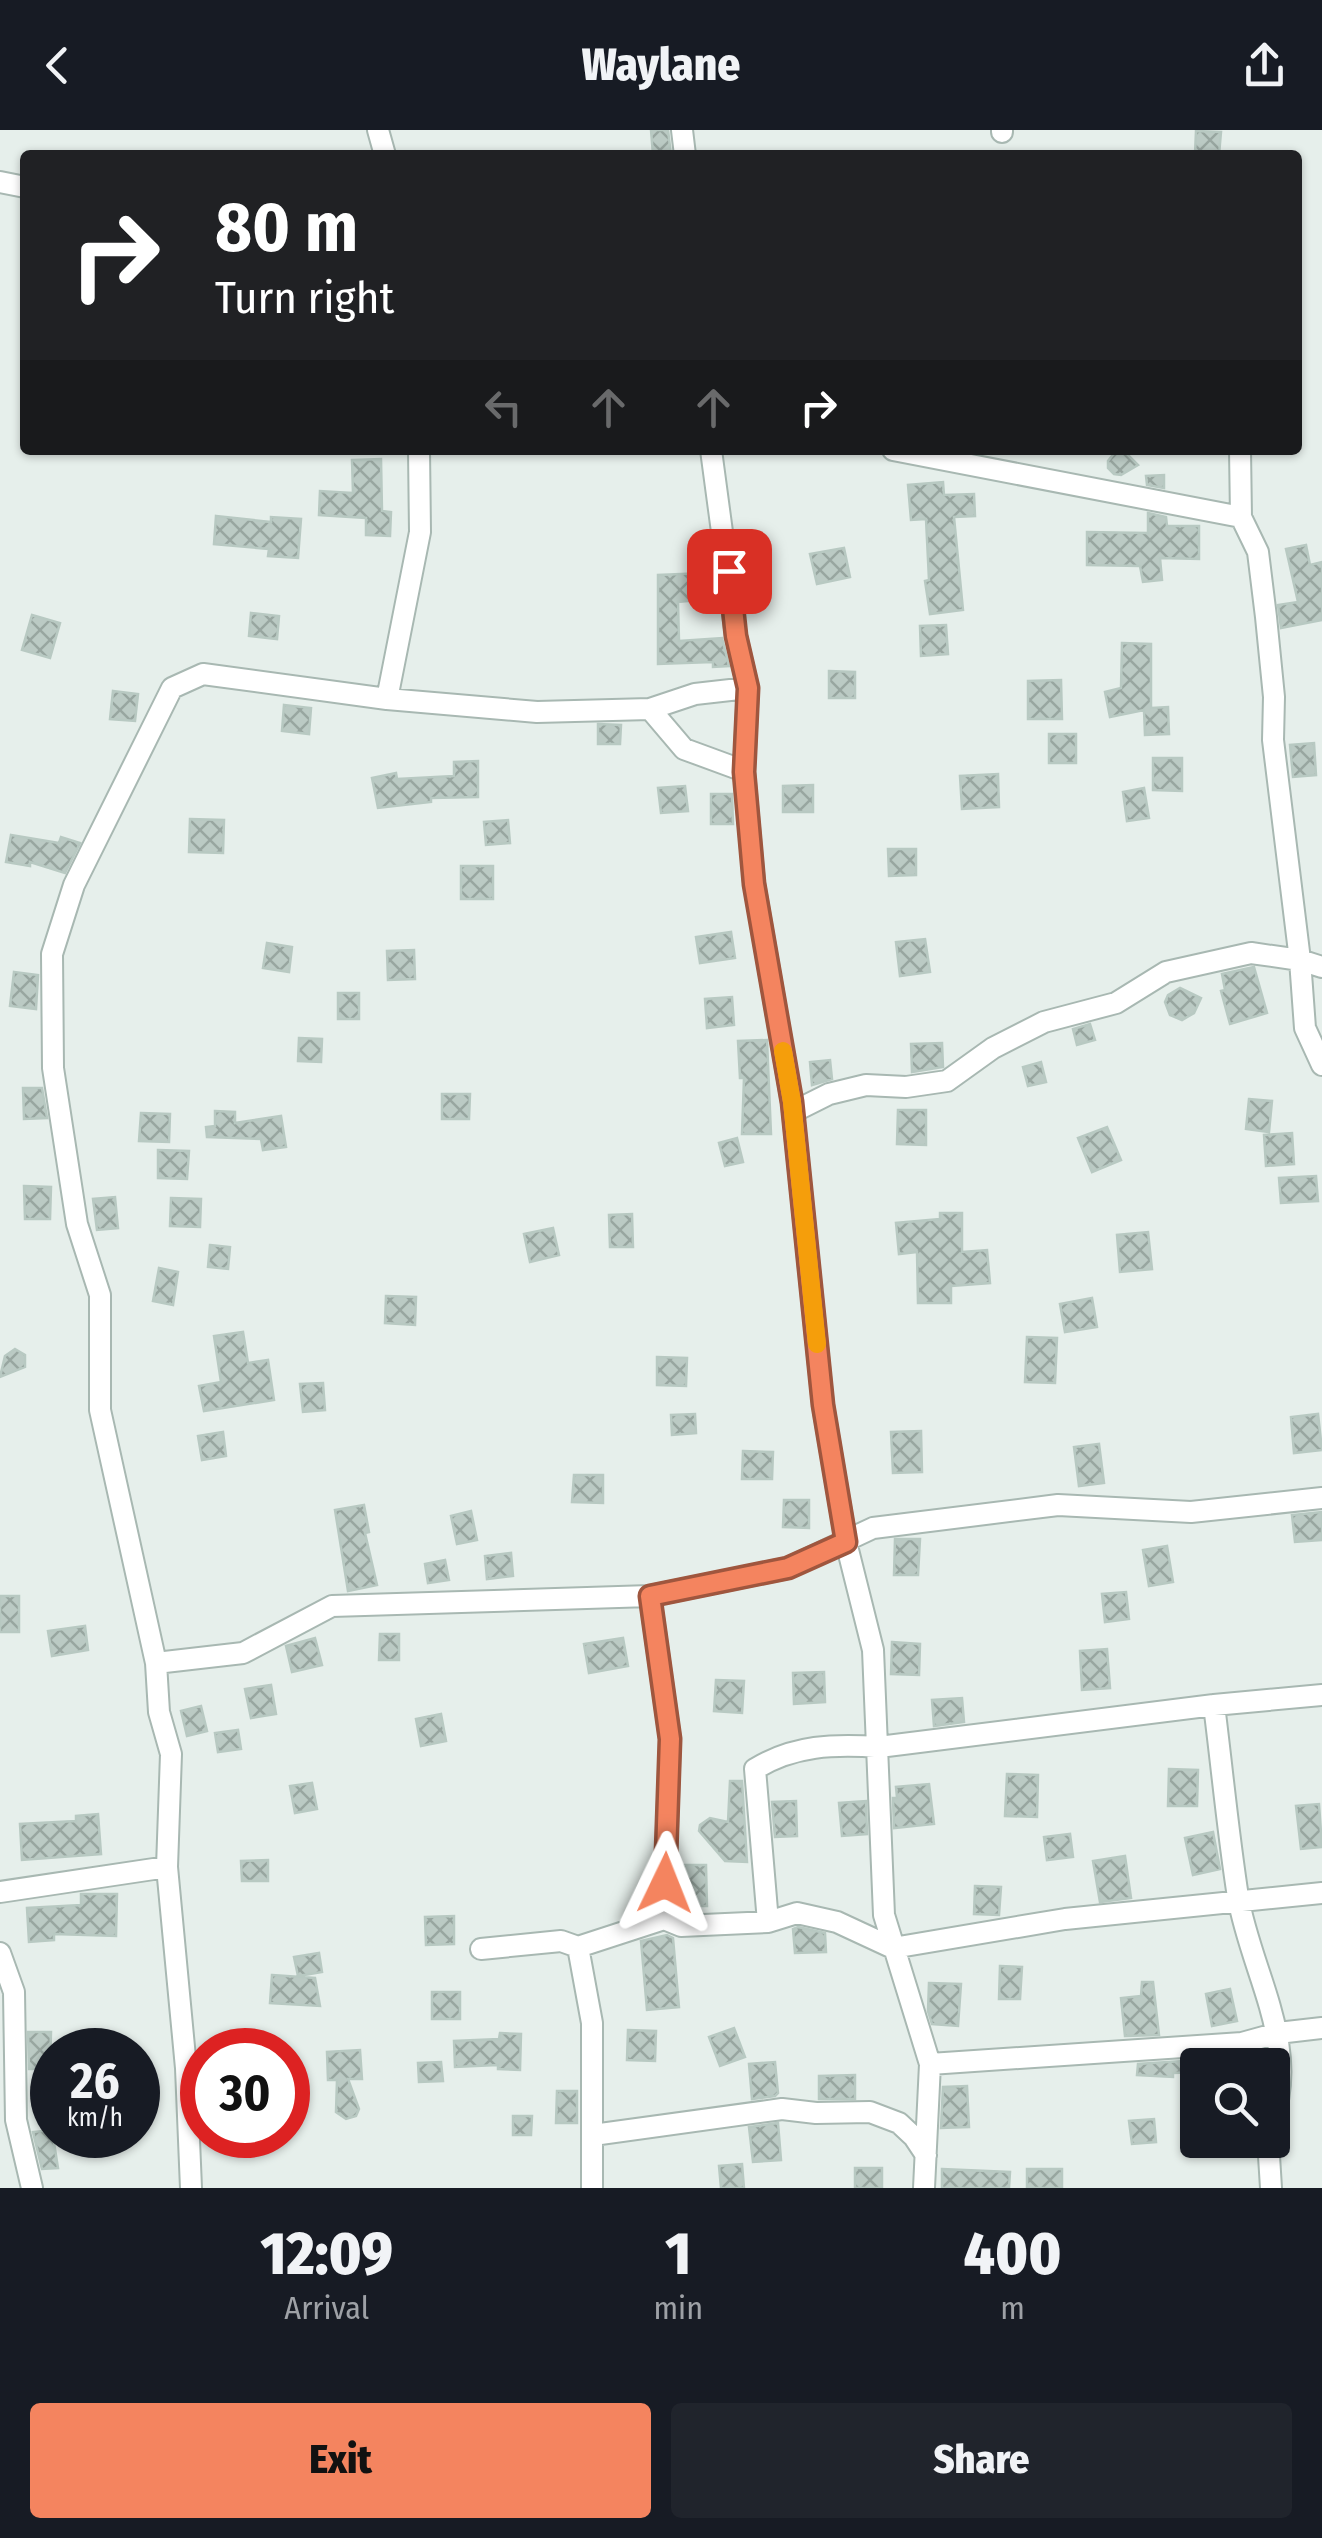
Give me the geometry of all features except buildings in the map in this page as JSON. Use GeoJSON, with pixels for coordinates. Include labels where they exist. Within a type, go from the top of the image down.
{"type":"FeatureCollection","features":[{"type":"Feature","properties":{"kind":"street"},"geometry":{"type":"LineString","coordinates":[[387,699],[420,532],[418,455]]}},
{"type":"Feature","properties":{"kind":"street"},"geometry":{"type":"LineString","coordinates":[[712,455],[736,636],[748,688],[744,772],[754,884],[793,1112],[823,1405],[846,1542],[872,1650],[884,1915],[930,2064],[924,2188]]}},
{"type":"Feature","properties":{"kind":"street"},"geometry":{"type":"LineString","coordinates":[[919,455],[1241,517]]}},
{"type":"Feature","properties":{"kind":"street"},"geometry":{"type":"LineString","coordinates":[[1240,455],[1241,517],[1258,552],[1274,697],[1274,753],[1305,1028],[1322,1066]]}},
{"type":"Feature","properties":{"kind":"street"},"geometry":{"type":"LineString","coordinates":[[191,2188],[186,2068],[168,1867],[171,1754],[158,1712],[156,1662],[100,1410],[100,1295],[77,1224],[53,1068],[52,954],[74,885],[172,688],[204,674],[387,699],[537,712],[650,709],[695,694],[748,688]]}},
{"type":"Feature","properties":{"kind":"street"},"geometry":{"type":"LineString","coordinates":[[650,709],[684,749],[744,772]]}},
{"type":"Feature","properties":{"kind":"street"},"geometry":{"type":"LineString","coordinates":[[793,1112],[829,1094],[866,1085],[906,1087],[948,1080],[993,1048],[1044,1022],[1116,1003],[1166,972],[1251,953],[1322,967]]}},
{"type":"Feature","properties":{"kind":"street"},"geometry":{"type":"LineString","coordinates":[[156,1662],[243,1654],[332,1606],[650,1596],[788,1568],[873,1528],[1058,1505],[1191,1512],[1322,1498]]}},
{"type":"Feature","properties":{"kind":"street"},"geometry":{"type":"LineString","coordinates":[[650,1596],[670,1739],[664,1919]]}},
{"type":"Feature","properties":{"kind":"street"},"geometry":{"type":"LineString","coordinates":[[768,1922],[754,1768],[779,1754],[834,1744],[879,1747],[1214,1704],[1322,1696]]}},
{"type":"Feature","properties":{"kind":"street"},"geometry":{"type":"LineString","coordinates":[[1214,1704],[1239,1901],[1278,2033],[1279,2048]]}},
{"type":"Feature","properties":{"kind":"street"},"geometry":{"type":"LineString","coordinates":[[0,1892],[168,1867]]}},
{"type":"Feature","properties":{"kind":"street"},"geometry":{"type":"LineString","coordinates":[[481,1949],[561,1942],[578,1947],[664,1919],[681,1926],[768,1922],[797,1913],[837,1922],[893,1948],[1065,1919],[1322,1893]]}},
{"type":"Feature","properties":{"kind":"street"},"geometry":{"type":"LineString","coordinates":[[578,1947],[592,2023],[592,2188]]}},
{"type":"Feature","properties":{"kind":"street"},"geometry":{"type":"LineString","coordinates":[[0,1952],[14,1992],[16,2120],[32,2188]]}},
{"type":"Feature","properties":{"kind":"street"},"geometry":{"type":"LineString","coordinates":[[930,2064],[1242,2043],[1278,2033],[1322,2028]]}},
{"type":"Feature","properties":{"kind":"street"},"geometry":{"type":"LineString","coordinates":[[593,2135],[782,2109],[870,2112],[899,2123],[926,2155]]}},
{"type":"Feature","properties":{"kind":"street"},"geometry":{"type":"LineString","coordinates":[[1269,2158],[1271,2188]]}},
{"type":"Feature","properties":{"kind":"slow traffic"},"geometry":{"type":"LineString","coordinates":[[783,1051],[792,1102],[817,1344]]}},
{"type":"Feature","properties":{"kind":"route"},"geometry":{"type":"LineString","coordinates":[[665,1883],[670,1739],[650,1596],[788,1568],[846,1542],[823,1405],[792,1102],[754,884],[744,772],[748,688],[736,636],[729,571]]}}]}
